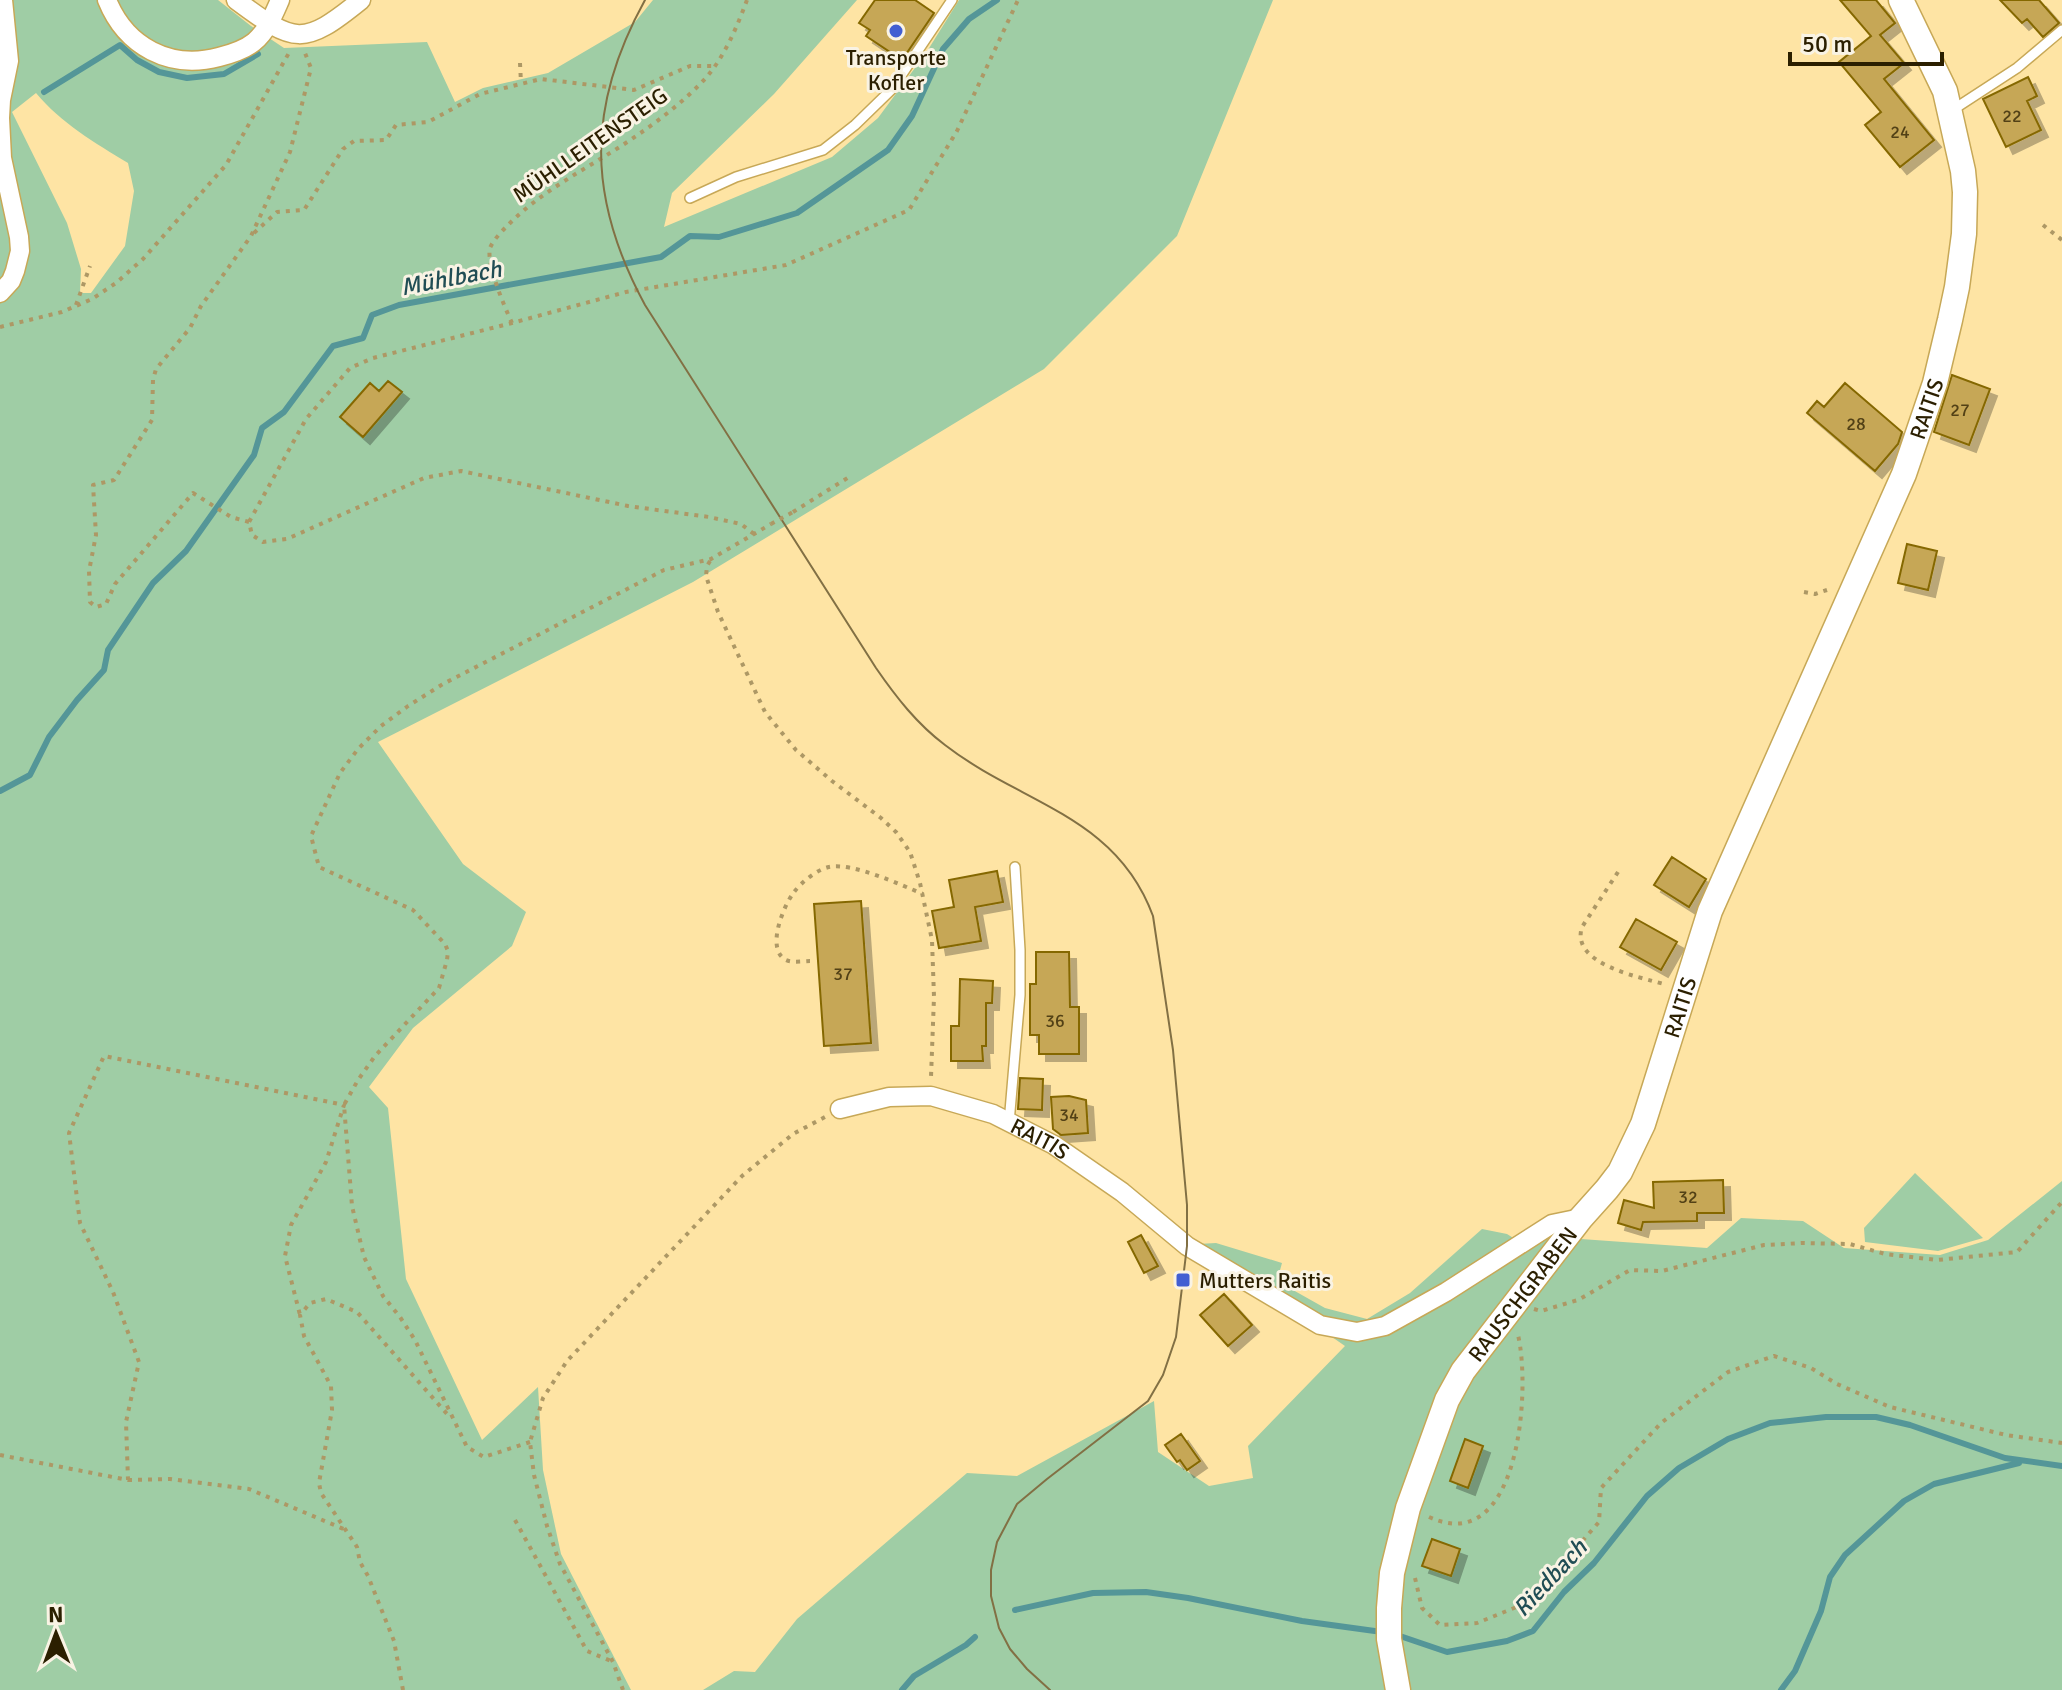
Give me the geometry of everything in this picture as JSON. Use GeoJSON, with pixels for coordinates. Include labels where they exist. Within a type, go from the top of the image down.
{"type":"FeatureCollection","features":[{"type":"Feature","properties":{"kind":"street"},"geometry":{"type":"LineString","coordinates":[[0,293],[11,281],[20,251],[2,158],[1,109],[9,61],[3,0]]}},
{"type":"Feature","properties":{"kind":"street"},"geometry":{"type":"LineString","coordinates":[[107,0],[117,21],[132,39],[152,52],[177,60],[200,61],[227,55],[253,43],[269,25],[280,0]]}},
{"type":"Feature","properties":{"kind":"street"},"geometry":{"type":"LineString","coordinates":[[236,0],[269,25],[299,35],[317,32],[361,0]]}},
{"type":"Feature","properties":{"kind":"street","name":"RAITIS"},"geometry":{"type":"LineString","coordinates":[[840,1109],[889,1097],[931,1096],[993,1114],[1054,1145],[1122,1192],[1187,1246],[1320,1325],[1357,1332],[1385,1326],[1446,1292],[1552,1224],[1581,1218],[1620,1172],[1637,1139],[1720,888],[1904,474],[1935,383],[1957,287],[1965,214],[1963,171],[1945,91],[1901,0]]}},
{"type":"Feature","properties":{"kind":"street","name":"RAUSCHGRABEN"},"geometry":{"type":"LineString","coordinates":[[1398,1690],[1389,1634],[1392,1573],[1408,1508],[1440,1418],[1463,1371],[1581,1218]]}},
{"type":"Feature","properties":{"kind":"lane"},"geometry":{"type":"LineString","coordinates":[[690,198],[736,177],[823,150],[855,125],[892,89],[952,0]]}},
{"type":"Feature","properties":{"kind":"lane"},"geometry":{"type":"LineString","coordinates":[[1951,111],[2017,68],[2062,30]]}},
{"type":"Feature","properties":{"kind":"lane"},"geometry":{"type":"LineString","coordinates":[[1009,1123],[1020,995],[1015,867]]}},
{"type":"Feature","properties":{"kind":"path","name":"MÜHLLEITENSTEIG"},"geometry":{"type":"LineString","coordinates":[[512,323],[502,301],[490,248],[518,215],[549,189],[642,132],[692,91],[716,66],[747,0]]}},
{"type":"Feature","properties":{"kind":"path"},"geometry":{"type":"LineString","coordinates":[[754,534],[741,524],[709,517],[628,506],[461,471],[424,478],[287,539],[263,542],[252,535],[249,522],[306,419],[350,368],[373,358],[626,292],[786,265],[909,210],[957,131],[1018,0]]}},
{"type":"Feature","properties":{"kind":"path"},"geometry":{"type":"LineString","coordinates":[[249,522],[231,517],[193,493],[115,584],[106,604],[96,607],[90,602],[89,571],[96,535],[93,485],[114,480],[152,420],[156,369],[190,328],[201,306],[251,236],[290,152],[311,68],[299,35]]}},
{"type":"Feature","properties":{"kind":"path"},"geometry":{"type":"LineString","coordinates":[[0,327],[62,312],[92,299],[143,259],[226,165],[299,35]]}},
{"type":"Feature","properties":{"kind":"path"},"geometry":{"type":"LineString","coordinates":[[520,63],[521,83]]}},
{"type":"Feature","properties":{"kind":"path"},"geometry":{"type":"LineString","coordinates":[[251,236],[277,212],[304,210],[343,149],[354,141],[386,140],[396,125],[428,122],[480,94],[541,79],[634,90],[690,66],[716,66]]}},
{"type":"Feature","properties":{"kind":"path"},"geometry":{"type":"LineString","coordinates":[[2043,225],[2062,240]]}},
{"type":"Feature","properties":{"kind":"path"},"geometry":{"type":"LineString","coordinates":[[76,306],[90,266]]}},
{"type":"Feature","properties":{"kind":"path"},"geometry":{"type":"LineString","coordinates":[[403,1690],[394,1641],[360,1562],[357,1547],[321,1493],[319,1483],[332,1410],[331,1386],[304,1336],[285,1256],[291,1225],[326,1162],[344,1105],[375,1056],[439,988],[448,951],[413,910],[319,867],[311,836],[340,773],[358,749],[381,726],[443,684],[664,570],[711,559],[849,477]]}},
{"type":"Feature","properties":{"kind":"path"},"geometry":{"type":"LineString","coordinates":[[711,559],[706,571],[709,589],[765,712],[802,755],[881,818],[910,852],[923,894],[932,940],[931,1096]]}},
{"type":"Feature","properties":{"kind":"path"},"geometry":{"type":"LineString","coordinates":[[810,961],[794,962],[783,958],[777,935],[783,912],[792,895],[817,872],[829,867],[845,867],[923,894]]}},
{"type":"Feature","properties":{"kind":"path"},"geometry":{"type":"LineString","coordinates":[[1618,872],[1582,927],[1581,944],[1603,965],[1685,991]]}},
{"type":"Feature","properties":{"kind":"path"},"geometry":{"type":"LineString","coordinates":[[128,1480],[126,1422],[139,1362],[113,1292],[80,1223],[69,1133],[104,1056],[344,1105]]}},
{"type":"Feature","properties":{"kind":"path"},"geometry":{"type":"LineString","coordinates":[[344,1105],[352,1206],[364,1257],[383,1296],[415,1340],[467,1447],[484,1457],[530,1442]]}},
{"type":"Feature","properties":{"kind":"path"},"geometry":{"type":"LineString","coordinates":[[623,1690],[613,1662],[560,1564],[547,1526],[534,1475],[530,1442],[543,1398],[567,1361],[742,1176],[793,1134],[840,1109]]}},
{"type":"Feature","properties":{"kind":"path"},"geometry":{"type":"LineString","coordinates":[[1408,1508],[1445,1524],[1461,1525],[1485,1512],[1503,1487],[1515,1451],[1523,1387],[1520,1343],[1512,1307],[1541,1311],[1578,1300],[1630,1270],[1662,1271],[1764,1245],[1850,1244],[1885,1254],[1937,1260],[2017,1252],[2062,1202]]}},
{"type":"Feature","properties":{"kind":"path"},"geometry":{"type":"LineString","coordinates":[[300,1315],[310,1303],[326,1299],[357,1312],[452,1420]]}},
{"type":"Feature","properties":{"kind":"path"},"geometry":{"type":"LineString","coordinates":[[1413,1567],[1422,1608],[1440,1625],[1477,1623],[1529,1602],[1599,1522],[1601,1488],[1661,1423],[1728,1372],[1774,1356],[1811,1368],[1837,1384],[1890,1407],[2006,1435],[2062,1443]]}},
{"type":"Feature","properties":{"kind":"path"},"geometry":{"type":"LineString","coordinates":[[0,1455],[128,1480],[170,1479],[249,1489],[348,1531]]}},
{"type":"Feature","properties":{"kind":"path"},"geometry":{"type":"LineString","coordinates":[[515,1520],[587,1651],[613,1662]]}},
{"type":"Feature","properties":{"kind":"green space"},"geometry":{"type":"Polygon","coordinates":[[[0,0],[218,0],[284,48],[427,42],[455,102],[483,88],[548,73],[635,22],[653,0],[857,0],[774,94],[672,193],[664,227],[832,157],[878,118],[926,53],[959,0],[1273,0],[1177,236],[1044,369],[693,582],[378,742],[463,864],[526,912],[512,946],[413,1028],[369,1087],[388,1108],[406,1279],[482,1440],[538,1387],[543,1470],[561,1554],[631,1690],[0,1690],[0,0]],[[36,93],[12,112],[67,223],[81,269],[80,293],[91,293],[125,246],[134,191],[128,163],[79,132],[36,93]]]}},
{"type":"Feature","properties":{"kind":"green space"},"geometry":{"type":"Polygon","coordinates":[[[1915,1173],[1983,1238],[1938,1251],[1865,1242],[1864,1228],[1915,1173]]]}},
{"type":"Feature","properties":{"kind":"green space"},"geometry":{"type":"Polygon","coordinates":[[[2062,1181],[2062,1690],[703,1690],[734,1671],[755,1672],[797,1619],[967,1473],[1017,1476],[1154,1401],[1158,1452],[1209,1486],[1253,1478],[1248,1446],[1345,1346],[1198,1244],[1216,1243],[1282,1263],[1277,1281],[1325,1308],[1367,1319],[1410,1293],[1482,1229],[1507,1234],[1529,1248],[1554,1235],[1707,1248],[1741,1218],[1803,1221],[1844,1248],[1940,1255],[1988,1240],[2062,1181]]]}},
{"type":"Feature","properties":{"kind":"building"},"geometry":{"type":"Polygon","coordinates":[[[875,0],[915,0],[934,13],[902,60],[866,36],[870,30],[859,23],[875,0]]]}},
{"type":"Feature","properties":{"kind":"building"},"geometry":{"type":"Polygon","coordinates":[[[1840,0],[1876,0],[1895,23],[1880,35],[1904,63],[1884,79],[1934,140],[1900,167],[1865,125],[1881,112],[1839,62],[1871,36],[1840,0]]]}},
{"type":"Feature","properties":{"kind":"building"},"geometry":{"type":"Polygon","coordinates":[[[2000,0],[2039,0],[2059,23],[2043,37],[2027,19],[2022,23],[2000,0]]]}},
{"type":"Feature","properties":{"kind":"building"},"geometry":{"type":"Polygon","coordinates":[[[2028,77],[2037,96],[2027,101],[2041,130],[2006,147],[1983,99],[2028,77]]]}},
{"type":"Feature","properties":{"kind":"building"},"geometry":{"type":"Polygon","coordinates":[[[1952,375],[1990,389],[1969,445],[1934,432],[1952,375]]]}},
{"type":"Feature","properties":{"kind":"building"},"geometry":{"type":"Polygon","coordinates":[[[388,381],[402,392],[363,437],[340,417],[370,383],[379,391],[388,381]]]}},
{"type":"Feature","properties":{"kind":"building"},"geometry":{"type":"Polygon","coordinates":[[[1845,383],[1902,432],[1898,444],[1875,471],[1807,413],[1817,401],[1824,407],[1845,383]]]}},
{"type":"Feature","properties":{"kind":"building"},"geometry":{"type":"Polygon","coordinates":[[[1907,544],[1937,551],[1928,590],[1898,583],[1907,544]]]}},
{"type":"Feature","properties":{"kind":"building"},"geometry":{"type":"Polygon","coordinates":[[[1672,857],[1706,879],[1689,907],[1654,885],[1672,857]]]}},
{"type":"Feature","properties":{"kind":"building"},"geometry":{"type":"Polygon","coordinates":[[[997,871],[1003,902],[975,907],[981,941],[939,948],[932,911],[954,907],[949,880],[997,871]]]}},
{"type":"Feature","properties":{"kind":"building"},"geometry":{"type":"Polygon","coordinates":[[[861,901],[871,1043],[824,1046],[814,904],[861,901]]]}},
{"type":"Feature","properties":{"kind":"building"},"geometry":{"type":"Polygon","coordinates":[[[1636,919],[1677,942],[1661,970],[1620,947],[1636,919]]]}},
{"type":"Feature","properties":{"kind":"building"},"geometry":{"type":"Polygon","coordinates":[[[1036,952],[1069,952],[1070,1007],[1079,1007],[1079,1054],[1039,1054],[1039,1035],[1030,1035],[1030,984],[1036,984],[1036,952]]]}},
{"type":"Feature","properties":{"kind":"building"},"geometry":{"type":"Polygon","coordinates":[[[960,979],[993,981],[992,1003],[986,1003],[983,1061],[951,1061],[951,1026],[959,1026],[960,979]]]}},
{"type":"Feature","properties":{"kind":"building"},"geometry":{"type":"Polygon","coordinates":[[[1020,1078],[1043,1079],[1042,1110],[1018,1109],[1020,1078]]]}},
{"type":"Feature","properties":{"kind":"building"},"geometry":{"type":"Polygon","coordinates":[[[1069,1096],[1086,1100],[1088,1133],[1061,1135],[1053,1129],[1051,1097],[1069,1096]]]}},
{"type":"Feature","properties":{"kind":"building"},"geometry":{"type":"Polygon","coordinates":[[[1723,1180],[1724,1213],[1697,1213],[1697,1221],[1643,1222],[1641,1230],[1618,1223],[1624,1200],[1654,1208],[1653,1182],[1723,1180]]]}},
{"type":"Feature","properties":{"kind":"building"},"geometry":{"type":"Polygon","coordinates":[[[1141,1235],[1158,1266],[1144,1273],[1128,1242],[1141,1235]]]}},
{"type":"Feature","properties":{"kind":"building"},"geometry":{"type":"Polygon","coordinates":[[[1224,1294],[1252,1325],[1228,1346],[1200,1315],[1224,1294]]]}},
{"type":"Feature","properties":{"kind":"building"},"geometry":{"type":"Polygon","coordinates":[[[1181,1434],[1200,1461],[1187,1470],[1165,1445],[1181,1434]]]}},
{"type":"Feature","properties":{"kind":"building"},"geometry":{"type":"Polygon","coordinates":[[[1465,1439],[1483,1446],[1468,1488],[1450,1481],[1465,1439]]]}},
{"type":"Feature","properties":{"kind":"building"},"geometry":{"type":"Polygon","coordinates":[[[1432,1539],[1460,1549],[1451,1576],[1422,1566],[1432,1539]]]}},
{"type":"Feature","properties":{"kind":"waterway","name":"Mühlbach"},"geometry":{"type":"LineString","coordinates":[[0,791],[30,775],[49,737],[104,670],[108,650],[153,583],[186,551],[254,455],[262,428],[284,412],[333,346],[363,338],[372,315],[399,305],[661,257],[690,236],[719,237],[797,213],[888,150],[912,116],[943,49],[969,19],[997,0]]}},
{"type":"Feature","properties":{"kind":"waterway"},"geometry":{"type":"LineString","coordinates":[[44,92],[120,45],[137,60],[159,72],[187,78],[224,74],[258,54]]}},
{"type":"Feature","properties":{"kind":"waterway","name":"Riedbach"},"geometry":{"type":"LineString","coordinates":[[1397,1635],[1447,1652],[1507,1641],[1533,1631],[1564,1592],[1594,1563],[1647,1496],[1679,1468],[1728,1439],[1770,1423],[1826,1417],[1876,1417],[1910,1425],[2005,1458],[2062,1466]]}},
{"type":"Feature","properties":{"kind":"waterway","name":"Riedbach"},"geometry":{"type":"LineString","coordinates":[[1781,1690],[1795,1671],[1821,1611],[1830,1577],[1845,1555],[1904,1501],[1934,1484],[2019,1463]]}},
{"type":"Feature","properties":{"kind":"waterway","name":"Riedbach"},"geometry":{"type":"LineString","coordinates":[[1015,1610],[1093,1593],[1146,1592],[1302,1621],[1382,1632]]}},
{"type":"Feature","properties":{"kind":"waterway","name":"Riedbach"},"geometry":{"type":"LineString","coordinates":[[902,1690],[914,1676],[975,1637]]}},
{"type":"Feature","properties":{"kind":"tram line"},"geometry":{"type":"LineString","coordinates":[[645,0],[612,78],[604,115],[601,152],[604,190],[612,227],[645,305],[899,700],[945,745],[1091,833],[1116,855],[1137,882],[1153,916],[1173,1050],[1187,1205],[1187,1246],[1176,1337],[1163,1375],[1148,1401],[1017,1504],[997,1542],[991,1570],[991,1596],[999,1628],[1010,1649],[1050,1690]]}},
{"type":"Feature","properties":{"kind":"place","name":"Transporte Kofler"},"geometry":{"type":"Point","coordinates":[896,31]}},
{"type":"Feature","properties":{"kind":"place","name":"Mutters Raitis"},"geometry":{"type":"Point","coordinates":[1183,1280]}}]}
